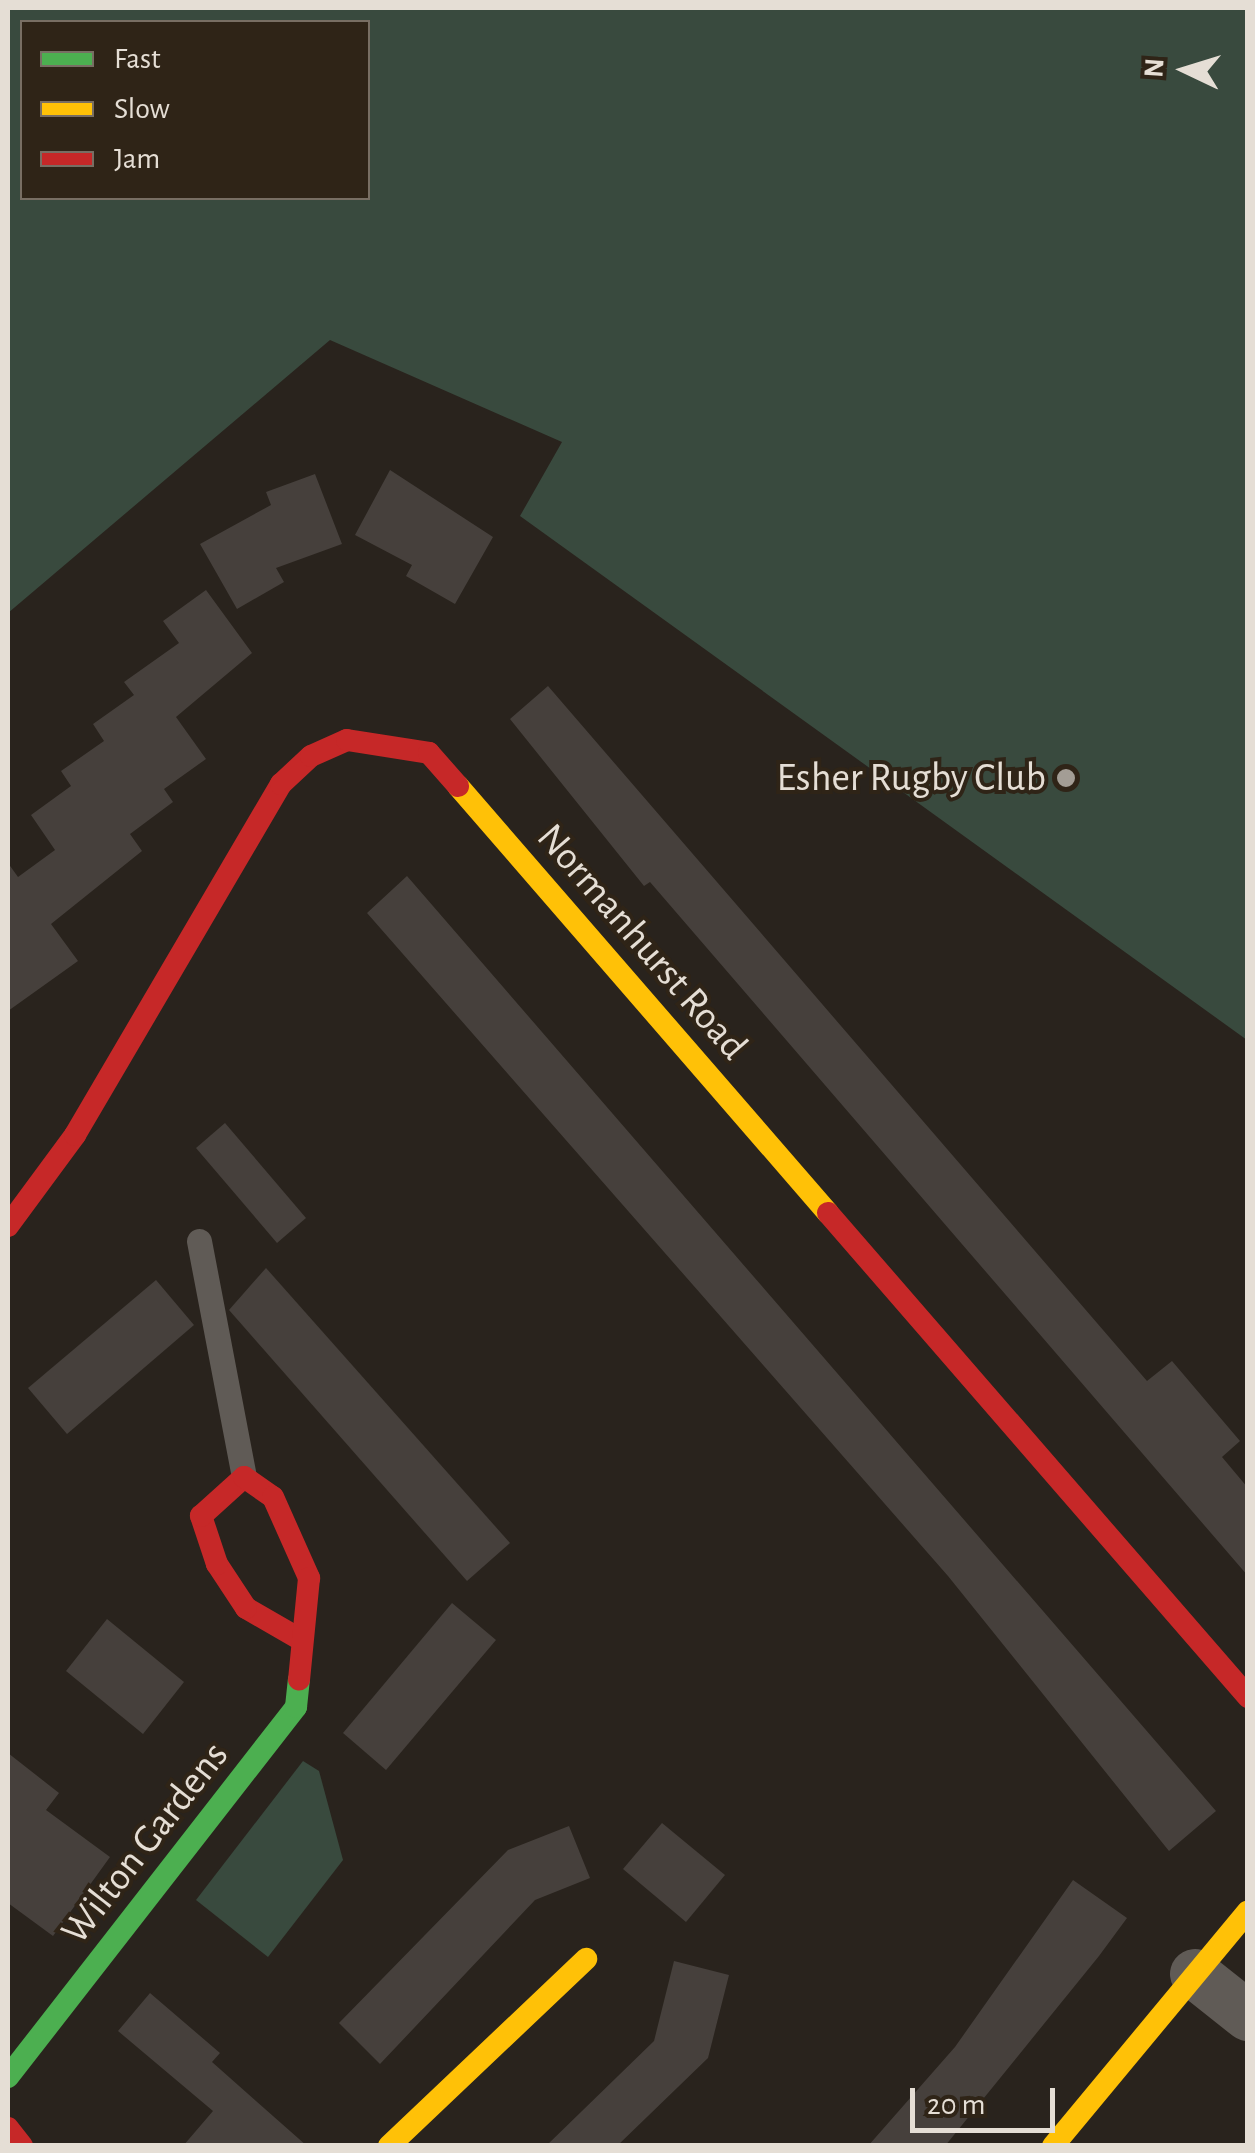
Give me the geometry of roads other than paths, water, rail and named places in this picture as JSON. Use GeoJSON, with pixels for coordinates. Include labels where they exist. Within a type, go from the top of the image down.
{"type":"FeatureCollection","features":[{"type":"Feature","properties":{"kind":"street","name":"Normanhurst Road"},"geometry":{"type":"LineString","coordinates":[[8,1226],[74,1135],[281,784],[311,756],[347,740],[429,753],[1248,1697]]}},
{"type":"Feature","properties":{"kind":"street","name":"Wilton Gardens"},"geometry":{"type":"LineString","coordinates":[[8,2078],[296,1707],[298,1638],[309,1578],[273,1497],[244,1476]]}},
{"type":"Feature","properties":{"kind":"street"},"geometry":{"type":"LineString","coordinates":[[244,1476],[201,1516],[217,1564],[246,1608],[298,1638]]}},
{"type":"Feature","properties":{"kind":"street"},"geometry":{"type":"LineString","coordinates":[[1053,2146],[1248,1911]]}},
{"type":"Feature","properties":{"kind":"street"},"geometry":{"type":"LineString","coordinates":[[389,2146],[586,1958]]}},
{"type":"Feature","properties":{"kind":"street"},"geometry":{"type":"LineString","coordinates":[[1194,1974],[1248,2016]]}},
{"type":"Feature","properties":{"kind":"street"},"geometry":{"type":"LineString","coordinates":[[8,2128],[22,2146]]}},
{"type":"Feature","properties":{"kind":"lane"},"geometry":{"type":"LineString","coordinates":[[199,1241],[244,1476]]}},
{"type":"Feature","properties":{"kind":"place","name":"Esher Rugby Club"},"geometry":{"type":"Point","coordinates":[1066,778]}}]}
